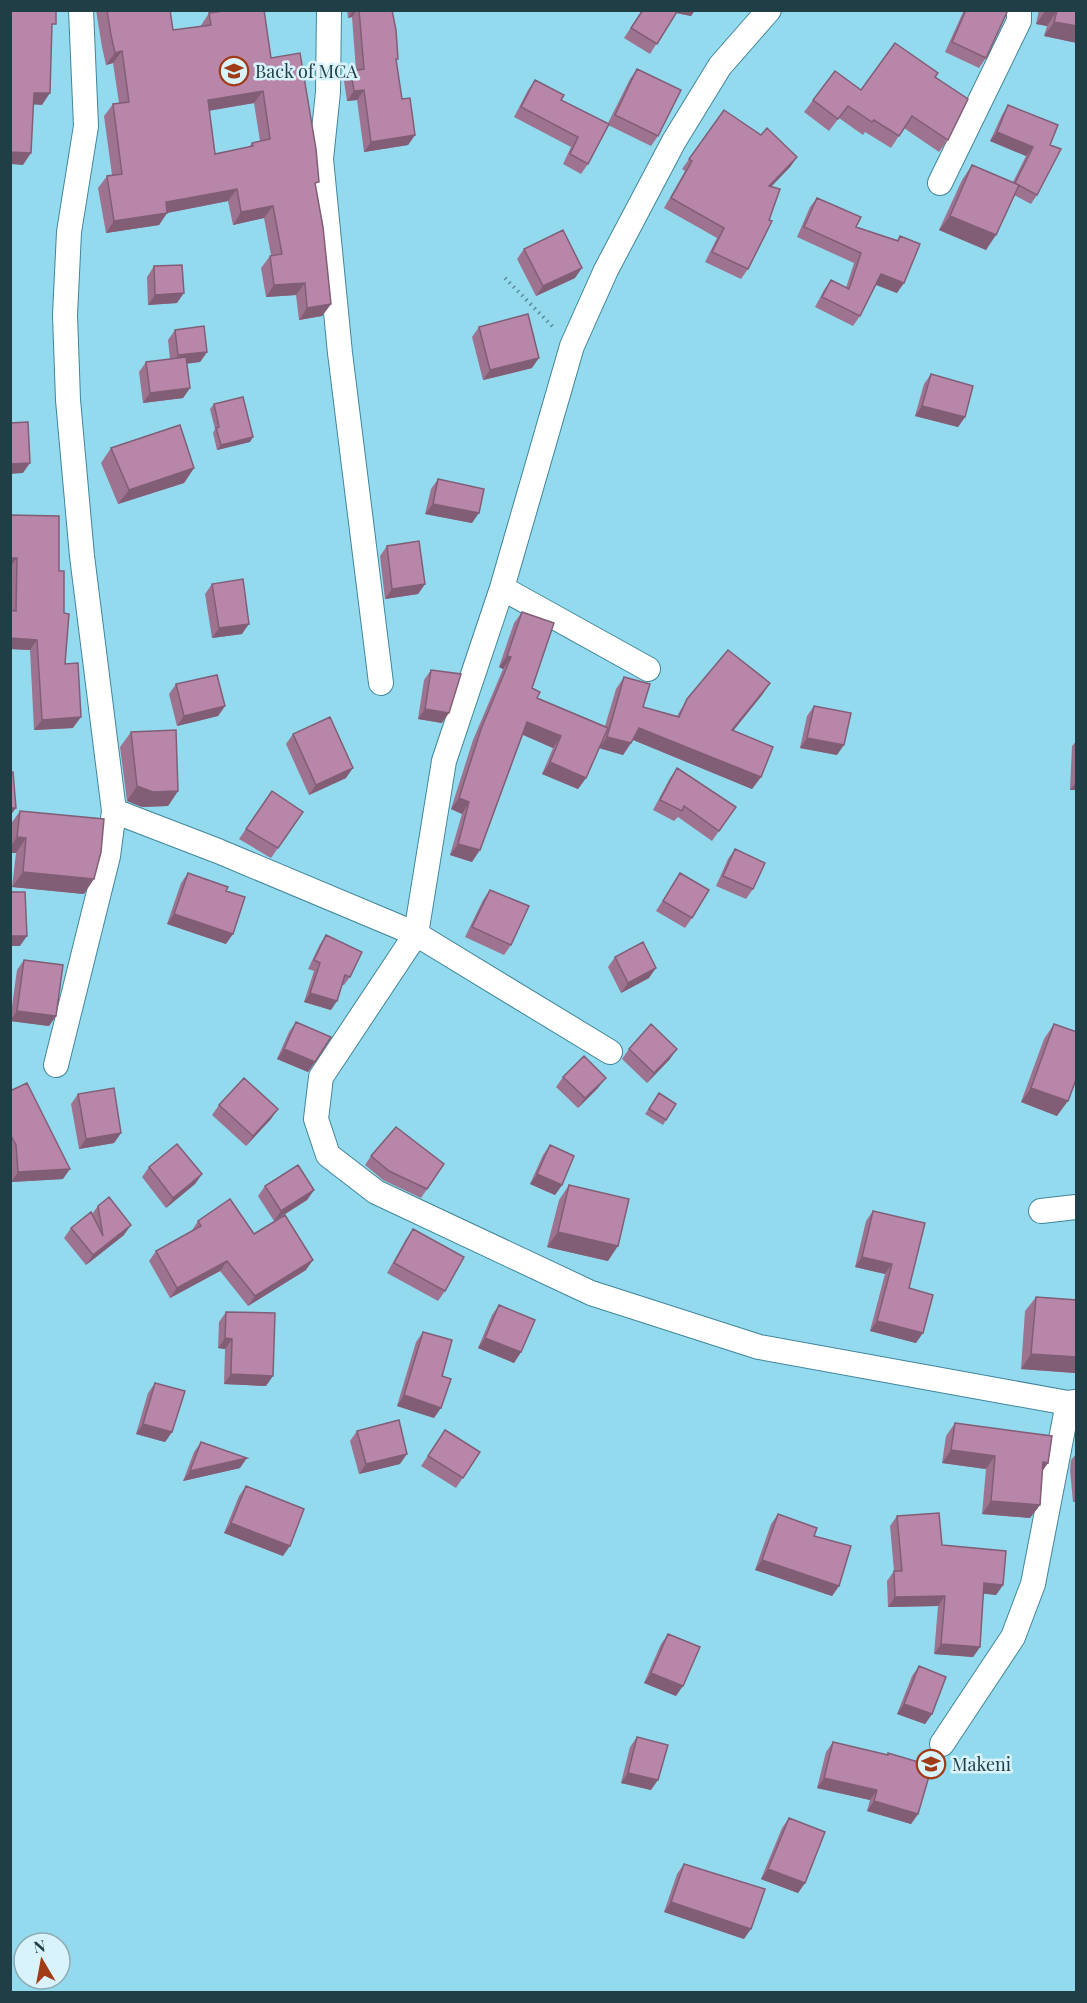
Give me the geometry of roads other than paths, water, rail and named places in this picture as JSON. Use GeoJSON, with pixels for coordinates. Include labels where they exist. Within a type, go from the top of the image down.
{"type":"FeatureCollection","features":[{"type":"Feature","properties":{"kind":"street"},"geometry":{"type":"LineString","coordinates":[[56,1065],[108,856],[114,811],[82,556],[68,389],[65,315],[69,232],[86,126],[81,10]]}},
{"type":"Feature","properties":{"kind":"street"},"geometry":{"type":"LineString","coordinates":[[328,10],[328,92],[321,159],[340,353],[381,682]]}},
{"type":"Feature","properties":{"kind":"street"},"geometry":{"type":"LineString","coordinates":[[769,10],[720,66],[674,141],[606,270],[572,346],[502,588],[444,761],[416,934],[321,1077],[316,1119],[328,1155],[376,1192],[591,1293],[759,1347],[1072,1402],[1033,1584],[1013,1637],[942,1744]]}},
{"type":"Feature","properties":{"kind":"street"},"geometry":{"type":"LineString","coordinates":[[939,183],[1019,21],[1019,10]]}},
{"type":"Feature","properties":{"kind":"street"},"geometry":{"type":"LineString","coordinates":[[502,588],[648,669]]}},
{"type":"Feature","properties":{"kind":"street"},"geometry":{"type":"LineString","coordinates":[[114,811],[218,851],[416,934],[610,1052]]}},
{"type":"Feature","properties":{"kind":"street"},"geometry":{"type":"LineString","coordinates":[[1041,1211],[1077,1207]]}},
{"type":"Feature","properties":{"kind":"place","name":"Back of MCA"},"geometry":{"type":"Point","coordinates":[234,71]}},
{"type":"Feature","properties":{"kind":"place","name":"Makeni"},"geometry":{"type":"Point","coordinates":[931,1764]}}]}
